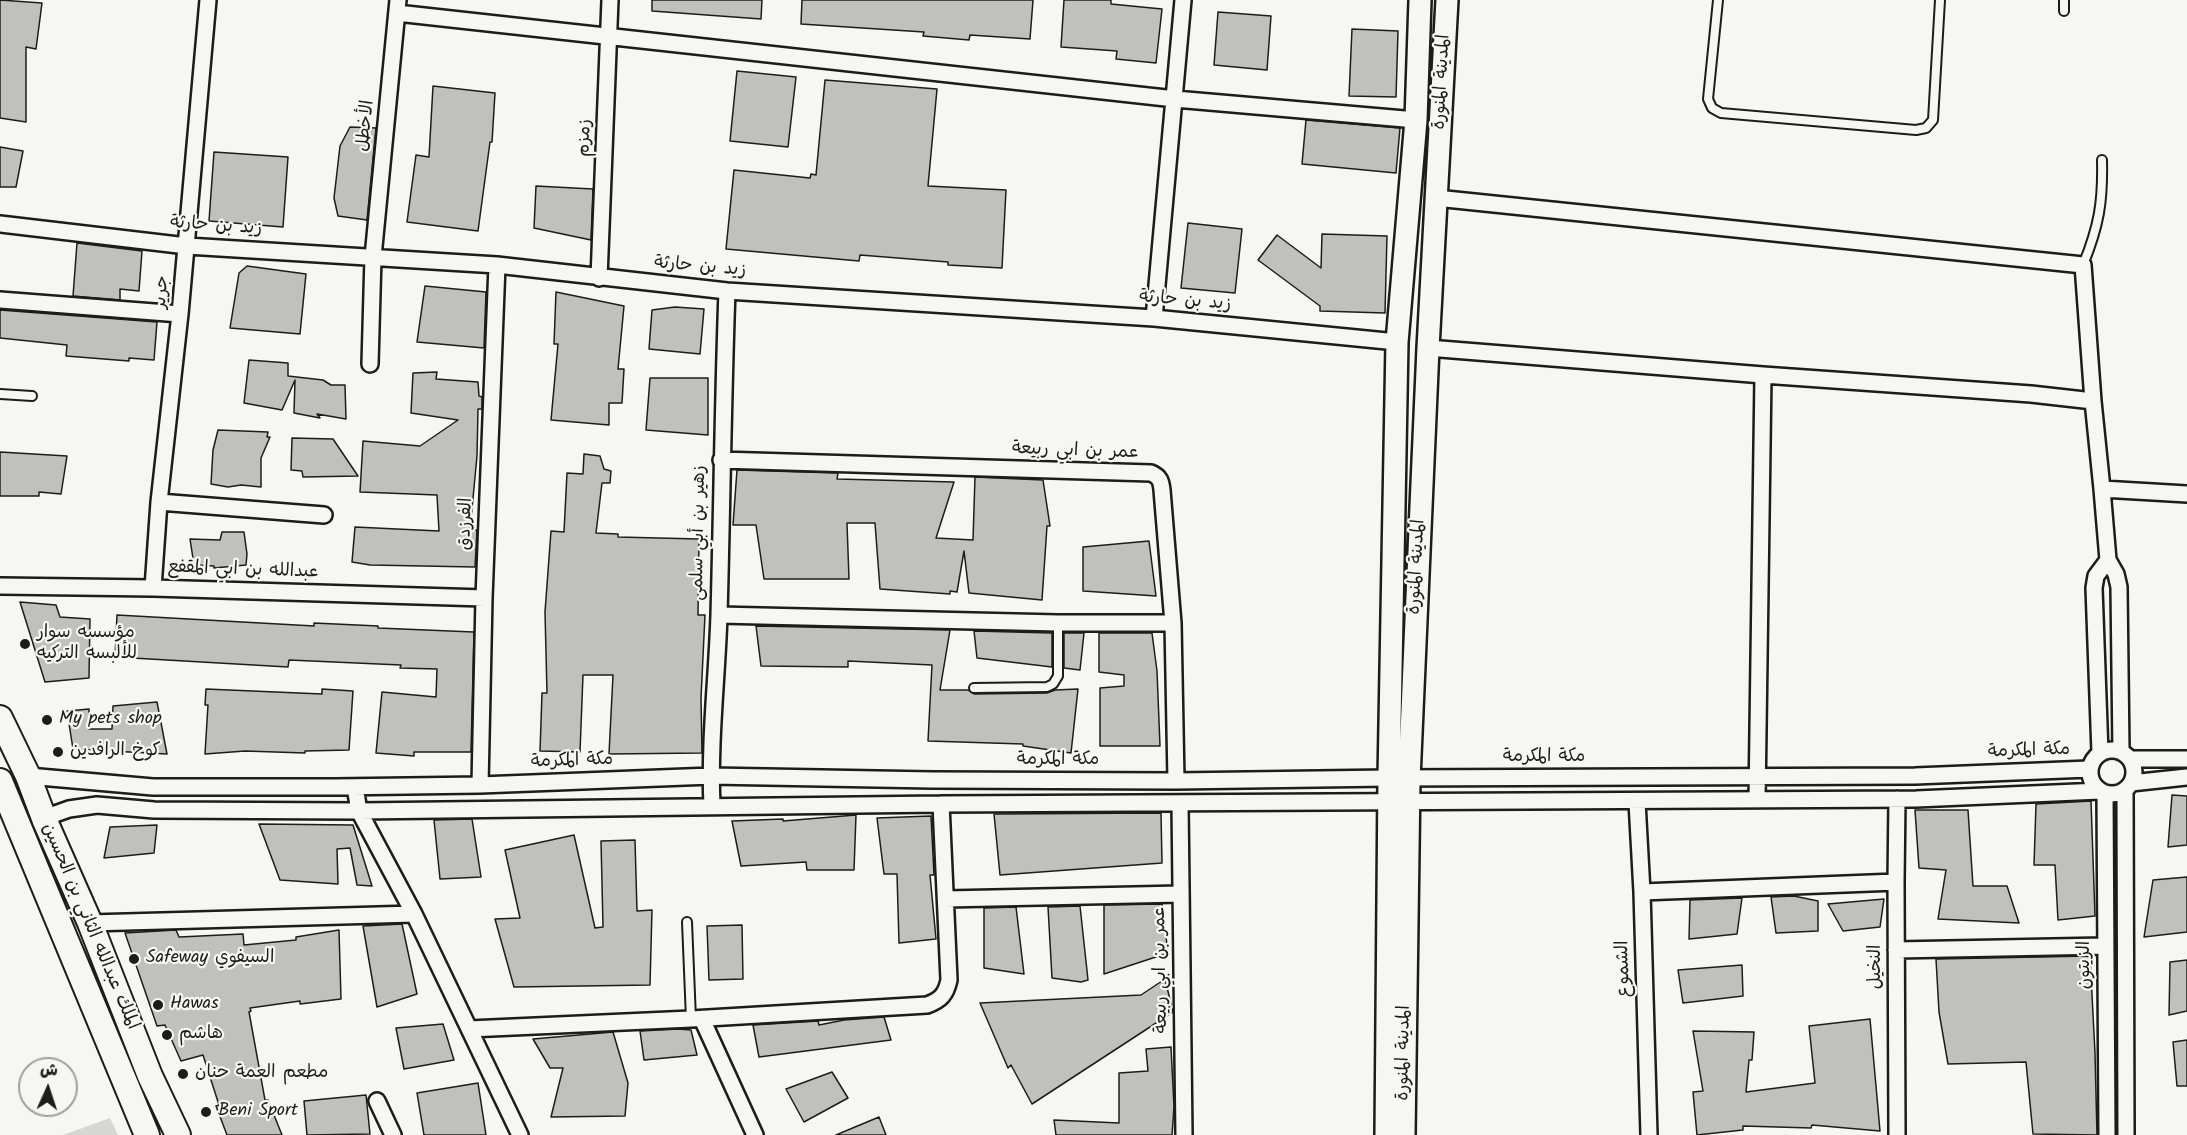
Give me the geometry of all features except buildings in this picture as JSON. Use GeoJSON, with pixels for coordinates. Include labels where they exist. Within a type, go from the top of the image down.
{"type":"FeatureCollection","features":[{"type":"Feature","properties":{"kind":"main road"},"geometry":{"type":"LineString","coordinates":[[1386,1135],[1399,778],[1397,342],[1416,120],[1420,0]]}},
{"type":"Feature","properties":{"kind":"main road","name":"المدينة المنورة"},"geometry":{"type":"LineString","coordinates":[[1399,778],[1428,348],[1447,0]]}},
{"type":"Feature","properties":{"kind":"main road","name":"الملك عبدالله الثاني بن الحسين"},"geometry":{"type":"LineString","coordinates":[[0,718],[28,776],[45,821],[90,922],[150,1076],[178,1135]]}},
{"type":"Feature","properties":{"kind":"main road","name":"الملك عبدالله الثاني بن الحسين"},"geometry":{"type":"LineString","coordinates":[[0,782],[147,1135]]}},
{"type":"Feature","properties":{"kind":"main road","name":"المدينة المنورة"},"geometry":{"type":"LineString","coordinates":[[1398,802],[1404,1135]]}},
{"type":"Feature","properties":{"kind":"street","name":"جرير"},"geometry":{"type":"LineString","coordinates":[[153,588],[159,502],[187,246],[208,0]]}},
{"type":"Feature","properties":{"kind":"street","name":"زمزم"},"geometry":{"type":"LineString","coordinates":[[599,278],[610,0]]}},
{"type":"Feature","properties":{"kind":"street"},"geometry":{"type":"LineString","coordinates":[[1154,318],[1183,0]]}},
{"type":"Feature","properties":{"kind":"street"},"geometry":{"type":"LineString","coordinates":[[398,6],[610,36],[1174,99],[1416,120]]}},
{"type":"Feature","properties":{"kind":"street","name":"الأخطل"},"geometry":{"type":"LineString","coordinates":[[370,364],[373,256],[398,6]]}},
{"type":"Feature","properties":{"kind":"street"},"geometry":{"type":"LineString","coordinates":[[1436,198],[2083,265],[2108,561],[2116,574],[2119,587],[2125,755],[2134,773],[2128,787],[2126,1135]]}},
{"type":"Feature","properties":{"kind":"street","name":"زيد بن حارثة"},"geometry":{"type":"LineString","coordinates":[[0,224],[187,246],[497,265],[727,291],[1154,318],[1397,342]]}},
{"type":"Feature","properties":{"kind":"street","name":"الفرزدق"},"geometry":{"type":"LineString","coordinates":[[480,785],[484,598],[497,265]]}},
{"type":"Feature","properties":{"kind":"street","name":"زهير بن أبي سلمى"},"geometry":{"type":"LineString","coordinates":[[712,806],[711,776],[719,615],[721,460],[727,291]]}},
{"type":"Feature","properties":{"kind":"street"},"geometry":{"type":"LineString","coordinates":[[0,300],[180,314]]}},
{"type":"Feature","properties":{"kind":"street"},"geometry":{"type":"LineString","coordinates":[[1428,348],[2031,394],[2094,401]]}},
{"type":"Feature","properties":{"kind":"street"},"geometry":{"type":"LineString","coordinates":[[1757,800],[1763,375]]}},
{"type":"Feature","properties":{"kind":"street","name":"عمر بن ابي ربيعة"},"geometry":{"type":"LineString","coordinates":[[721,460],[1151,473],[1161,481],[1173,623],[1176,781]]}},
{"type":"Feature","properties":{"kind":"street"},"geometry":{"type":"LineString","coordinates":[[2102,489],[2187,494]]}},
{"type":"Feature","properties":{"kind":"street"},"geometry":{"type":"LineString","coordinates":[[159,502],[324,515]]}},
{"type":"Feature","properties":{"kind":"street"},"geometry":{"type":"LineString","coordinates":[[2100,753],[2094,588],[2096,576],[2108,561]]}},
{"type":"Feature","properties":{"kind":"street","name":"عبدالله بن ابي المقفع"},"geometry":{"type":"LineString","coordinates":[[0,586],[484,598]]}},
{"type":"Feature","properties":{"kind":"street"},"geometry":{"type":"LineString","coordinates":[[719,615],[1058,623],[1173,623]]}},
{"type":"Feature","properties":{"kind":"street"},"geometry":{"type":"LineString","coordinates":[[2103,793],[2091,782],[2089,769],[2095,757],[2106,750],[2125,755],[2187,759]]}},
{"type":"Feature","properties":{"kind":"street","name":"مكة المكرمة"},"geometry":{"type":"LineString","coordinates":[[28,776],[153,787],[355,787],[480,785],[711,776],[1176,781],[1915,776],[2089,769]]}},
{"type":"Feature","properties":{"kind":"street"},"geometry":{"type":"LineString","coordinates":[[45,821],[69,809],[97,805],[154,810],[359,811],[941,804],[1637,802],[1897,799],[2103,793],[2112,795],[2128,787],[2187,777]]}},
{"type":"Feature","properties":{"kind":"street"},"geometry":{"type":"LineString","coordinates":[[153,787],[154,810]]}},
{"type":"Feature","properties":{"kind":"street"},"geometry":{"type":"LineString","coordinates":[[355,787],[359,811],[414,914],[520,1135]]}},
{"type":"Feature","properties":{"kind":"street","name":"الزيتون"},"geometry":{"type":"LineString","coordinates":[[2103,793],[2107,1135]]}},
{"type":"Feature","properties":{"kind":"street","name":"النخيل"},"geometry":{"type":"LineString","coordinates":[[1897,799],[1897,1135]]}},
{"type":"Feature","properties":{"kind":"street","name":"الشموع"},"geometry":{"type":"LineString","coordinates":[[1637,802],[1649,1135]]}},
{"type":"Feature","properties":{"kind":"street"},"geometry":{"type":"LineString","coordinates":[[469,1029],[697,1019],[927,1005],[939,1001],[947,991],[950,980],[941,804]]}},
{"type":"Feature","properties":{"kind":"street","name":"عمر بن ابي ربيعة"},"geometry":{"type":"LineString","coordinates":[[1180,804],[1184,1135]]}},
{"type":"Feature","properties":{"kind":"street"},"geometry":{"type":"LineString","coordinates":[[1642,892],[1896,882]]}},
{"type":"Feature","properties":{"kind":"street"},"geometry":{"type":"LineString","coordinates":[[946,899],[1181,894]]}},
{"type":"Feature","properties":{"kind":"street"},"geometry":{"type":"LineString","coordinates":[[90,922],[414,914]]}},
{"type":"Feature","properties":{"kind":"street"},"geometry":{"type":"LineString","coordinates":[[1896,950],[2105,946]]}},
{"type":"Feature","properties":{"kind":"street"},"geometry":{"type":"LineString","coordinates":[[697,1019],[755,1135]]}},
{"type":"Feature","properties":{"kind":"street"},"geometry":{"type":"LineString","coordinates":[[377,1101],[393,1135]]}},
{"type":"Feature","properties":{"kind":"lane"},"geometry":{"type":"LineString","coordinates":[[1718,0],[1708,99],[1712,108],[1720,113],[1916,130],[1926,128],[1933,120],[1940,0]]}},
{"type":"Feature","properties":{"kind":"lane"},"geometry":{"type":"LineString","coordinates":[[2064,0],[2064,11]]}},
{"type":"Feature","properties":{"kind":"lane"},"geometry":{"type":"LineString","coordinates":[[2083,265],[2096,233],[2100,213],[2103,183],[2102,160]]}},
{"type":"Feature","properties":{"kind":"lane"},"geometry":{"type":"LineString","coordinates":[[0,394],[32,396]]}},
{"type":"Feature","properties":{"kind":"lane"},"geometry":{"type":"LineString","coordinates":[[974,688],[1047,687],[1053,684],[1058,676],[1058,623]]}},
{"type":"Feature","properties":{"kind":"lane"},"geometry":{"type":"LineString","coordinates":[[687,922],[697,1019]]}},
{"type":"Feature","properties":{"kind":"shaded area"},"geometry":{"type":"Polygon","coordinates":[[[110,1118],[118,1135],[63,1135],[110,1118]]]}},
{"type":"Feature","properties":{"kind":"place","name":"مؤسسه سوار للألبسه التركيه"},"geometry":{"type":"Point","coordinates":[25,644]}},
{"type":"Feature","properties":{"kind":"place","name":"My pets shop"},"geometry":{"type":"Point","coordinates":[47,720]}},
{"type":"Feature","properties":{"kind":"place","name":"كوخ الرافدين"},"geometry":{"type":"Point","coordinates":[58,752]}},
{"type":"Feature","properties":{"kind":"place","name":"Safeway السيفوي"},"geometry":{"type":"Point","coordinates":[134,959]}},
{"type":"Feature","properties":{"kind":"place","name":"Hawas"},"geometry":{"type":"Point","coordinates":[158,1005]}},
{"type":"Feature","properties":{"kind":"place","name":"هاشم"},"geometry":{"type":"Point","coordinates":[167,1035]}},
{"type":"Feature","properties":{"kind":"place","name":"مطعم العمة حنان"},"geometry":{"type":"Point","coordinates":[183,1074]}},
{"type":"Feature","properties":{"kind":"place","name":"Beni Sport"},"geometry":{"type":"Point","coordinates":[206,1112]}}]}
